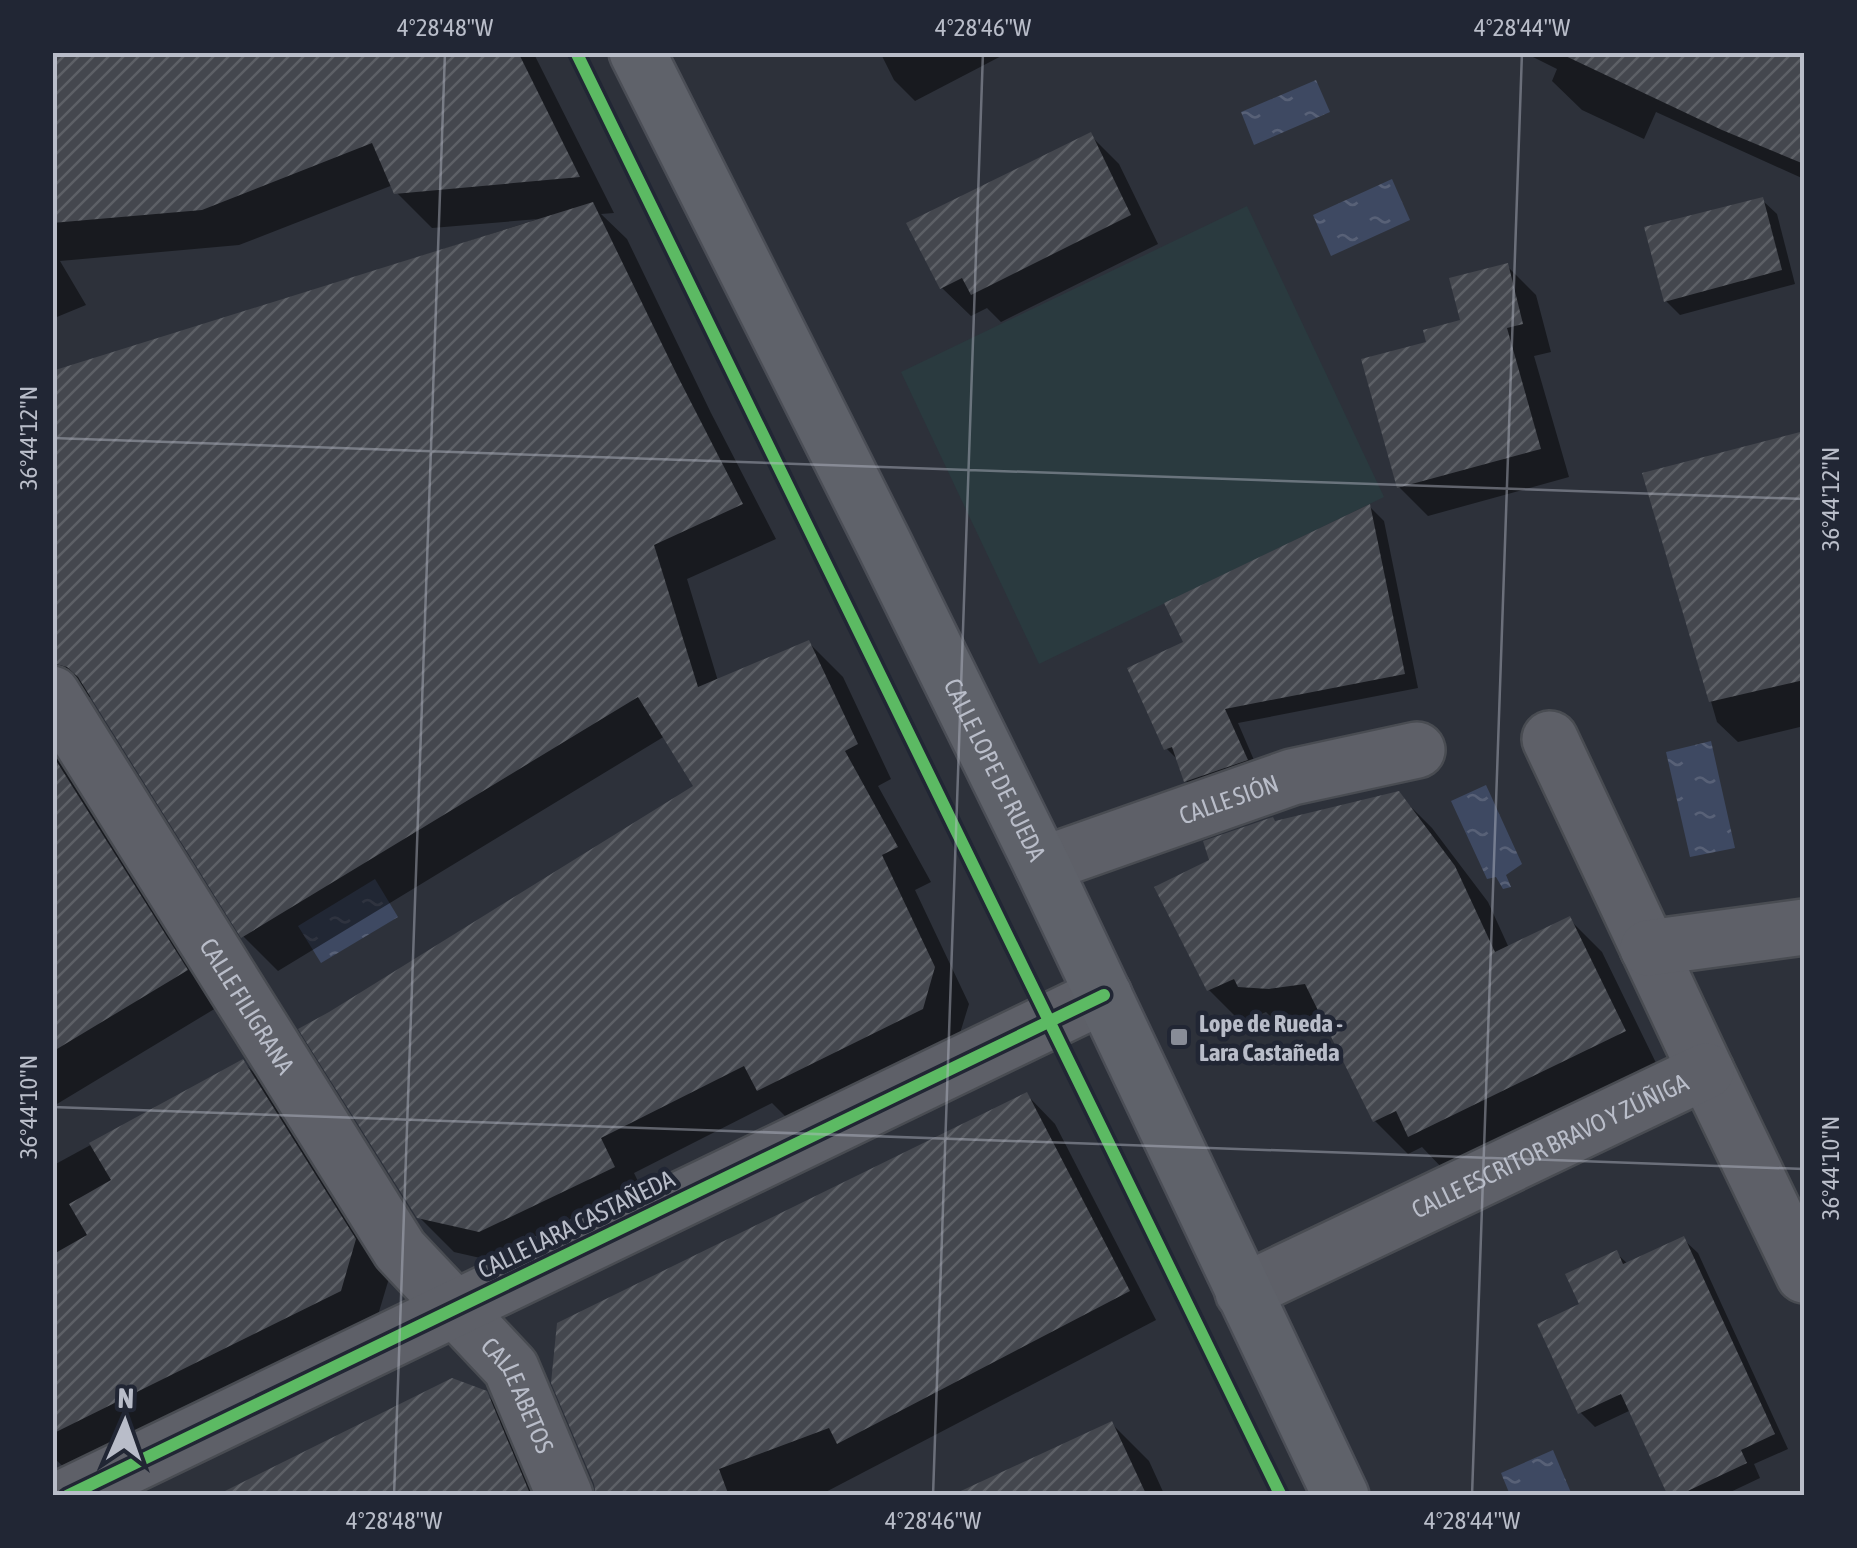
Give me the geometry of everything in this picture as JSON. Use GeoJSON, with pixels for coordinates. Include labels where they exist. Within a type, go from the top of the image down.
{"type":"FeatureCollection","features":[{"type":"Feature","properties":{"kind":"main road","name":"CALLE LOPE DE RUEDA"},"geometry":{"type":"LineString","coordinates":[[637,52],[1042,865],[1342,1496]]}},
{"type":"Feature","properties":{"kind":"street","name":"CALLE FILIGRANA"},"geometry":{"type":"LineString","coordinates":[[52,694],[400,1250],[453,1308]]}},
{"type":"Feature","properties":{"kind":"street"},"geometry":{"type":"LineString","coordinates":[[1550,739],[1706,1071]]}},
{"type":"Feature","properties":{"kind":"street","name":"CALLE SIÓN"},"geometry":{"type":"LineString","coordinates":[[1042,865],[1292,777],[1417,750]]}},
{"type":"Feature","properties":{"kind":"street"},"geometry":{"type":"LineString","coordinates":[[1648,948],[1804,927]]}},
{"type":"Feature","properties":{"kind":"street","name":"CALLE LARA CASTAÑEDA"},"geometry":{"type":"LineString","coordinates":[[67,1496],[127,1482],[453,1308],[1104,995]]}},
{"type":"Feature","properties":{"kind":"street","name":"CALLE ESCRITOR BRAVO Y ZÚÑIGA"},"geometry":{"type":"LineString","coordinates":[[1243,1292],[1706,1071],[1804,1275]]}},
{"type":"Feature","properties":{"kind":"street","name":"CALLE ABETOS"},"geometry":{"type":"LineString","coordinates":[[453,1308],[511,1368],[565,1496]]}},
{"type":"Feature","properties":{"kind":"shaded area"},"geometry":{"type":"Polygon","coordinates":[[[1247,206],[1384,497],[1039,664],[901,372],[1247,206]]]}},
{"type":"Feature","properties":{"kind":"water"},"geometry":{"type":"Polygon","coordinates":[[[1316,80],[1330,112],[1254,145],[1241,112],[1316,80]]]}},
{"type":"Feature","properties":{"kind":"water"},"geometry":{"type":"Polygon","coordinates":[[[1392,179],[1410,220],[1331,256],[1313,215],[1392,179]]]}},
{"type":"Feature","properties":{"kind":"water"},"geometry":{"type":"Polygon","coordinates":[[[1711,741],[1735,848],[1690,857],[1666,752],[1711,741]]]}},
{"type":"Feature","properties":{"kind":"water"},"geometry":{"type":"Polygon","coordinates":[[[1486,785],[1522,864],[1506,875],[1511,887],[1503,889],[1496,877],[1487,879],[1451,801],[1486,785]]]}},
{"type":"Feature","properties":{"kind":"water"},"geometry":{"type":"Polygon","coordinates":[[[375,879],[398,917],[321,963],[298,926],[375,879]]]}},
{"type":"Feature","properties":{"kind":"water"},"geometry":{"type":"Polygon","coordinates":[[[1553,1450],[1572,1495],[1510,1495],[1501,1473],[1553,1450]]]}},
{"type":"Feature","properties":{"kind":"building"},"geometry":{"type":"Polygon","coordinates":[[[52,52],[518,52],[580,177],[394,194],[372,143],[202,210],[52,223],[52,52]]]}},
{"type":"Feature","properties":{"kind":"building"},"geometry":{"type":"Polygon","coordinates":[[[1557,52],[1804,52],[1804,164],[1722,130],[1557,52]]]}},
{"type":"Feature","properties":{"kind":"building"},"geometry":{"type":"Polygon","coordinates":[[[1091,132],[1131,215],[971,295],[962,278],[940,289],[906,223],[1091,132]]]}},
{"type":"Feature","properties":{"kind":"building"},"geometry":{"type":"Polygon","coordinates":[[[1763,197],[1782,270],[1664,302],[1644,227],[1763,197]]]}},
{"type":"Feature","properties":{"kind":"building"},"geometry":{"type":"Polygon","coordinates":[[[593,202],[743,504],[654,545],[698,687],[809,640],[858,744],[845,751],[898,847],[882,855],[935,967],[923,1009],[757,1091],[744,1066],[601,1138],[615,1167],[479,1232],[417,1218],[298,1029],[693,786],[638,697],[241,938],[78,677],[67,667],[52,663],[52,371],[593,202]]]}},
{"type":"Feature","properties":{"kind":"building"},"geometry":{"type":"Polygon","coordinates":[[[1508,263],[1523,324],[1507,328],[1541,449],[1397,488],[1361,359],[1426,342],[1423,330],[1460,320],[1449,278],[1508,263]]]}},
{"type":"Feature","properties":{"kind":"building"},"geometry":{"type":"Polygon","coordinates":[[[1804,431],[1804,680],[1709,702],[1642,473],[1804,431]]]}},
{"type":"Feature","properties":{"kind":"building"},"geometry":{"type":"Polygon","coordinates":[[[1370,504],[1405,674],[1225,709],[1248,760],[1184,782],[1172,747],[1164,750],[1127,668],[1183,642],[1164,603],[1370,504]]]}},
{"type":"Feature","properties":{"kind":"building"},"geometry":{"type":"Polygon","coordinates":[[[52,754],[188,970],[52,1052],[52,754]]]}},
{"type":"Feature","properties":{"kind":"building"},"geometry":{"type":"Polygon","coordinates":[[[1399,791],[1455,866],[1495,952],[1570,916],[1626,1031],[1408,1137],[1396,1111],[1373,1122],[1305,984],[1269,989],[1238,987],[1234,979],[1207,991],[1154,887],[1209,860],[1203,841],[1273,817],[1275,821],[1399,791]]]}},
{"type":"Feature","properties":{"kind":"building"},"geometry":{"type":"Polygon","coordinates":[[[243,1059],[356,1239],[341,1291],[52,1434],[52,1255],[87,1235],[69,1204],[111,1180],[89,1143],[243,1059]]]}},
{"type":"Feature","properties":{"kind":"building"},"geometry":{"type":"Polygon","coordinates":[[[1027,1092],[1130,1291],[837,1444],[829,1428],[719,1469],[729,1496],[596,1496],[551,1383],[557,1323],[1027,1092]]]}},
{"type":"Feature","properties":{"kind":"building"},"geometry":{"type":"Polygon","coordinates":[[[1684,1236],[1775,1434],[1741,1450],[1747,1463],[1677,1496],[1668,1496],[1621,1394],[1578,1414],[1537,1324],[1579,1304],[1565,1274],[1617,1250],[1623,1264],[1684,1236]]]}},
{"type":"Feature","properties":{"kind":"building"},"geometry":{"type":"Polygon","coordinates":[[[452,1378],[487,1391],[531,1496],[215,1496],[452,1378]]]}},
{"type":"Feature","properties":{"kind":"building"},"geometry":{"type":"Polygon","coordinates":[[[1112,1421],[1147,1496],[950,1496],[1112,1421]]]}},
{"type":"Feature","properties":{"kind":"cycle path"},"geometry":{"type":"LineString","coordinates":[[576,52],[1281,1496]]}},
{"type":"Feature","properties":{"kind":"cycle path"},"geometry":{"type":"LineString","coordinates":[[67,1496],[1104,995]]}},
{"type":"Feature","properties":{"kind":"place","name":"Lope de Rueda - Lara Castañeda"},"geometry":{"type":"Point","coordinates":[1179,1037]}}]}
